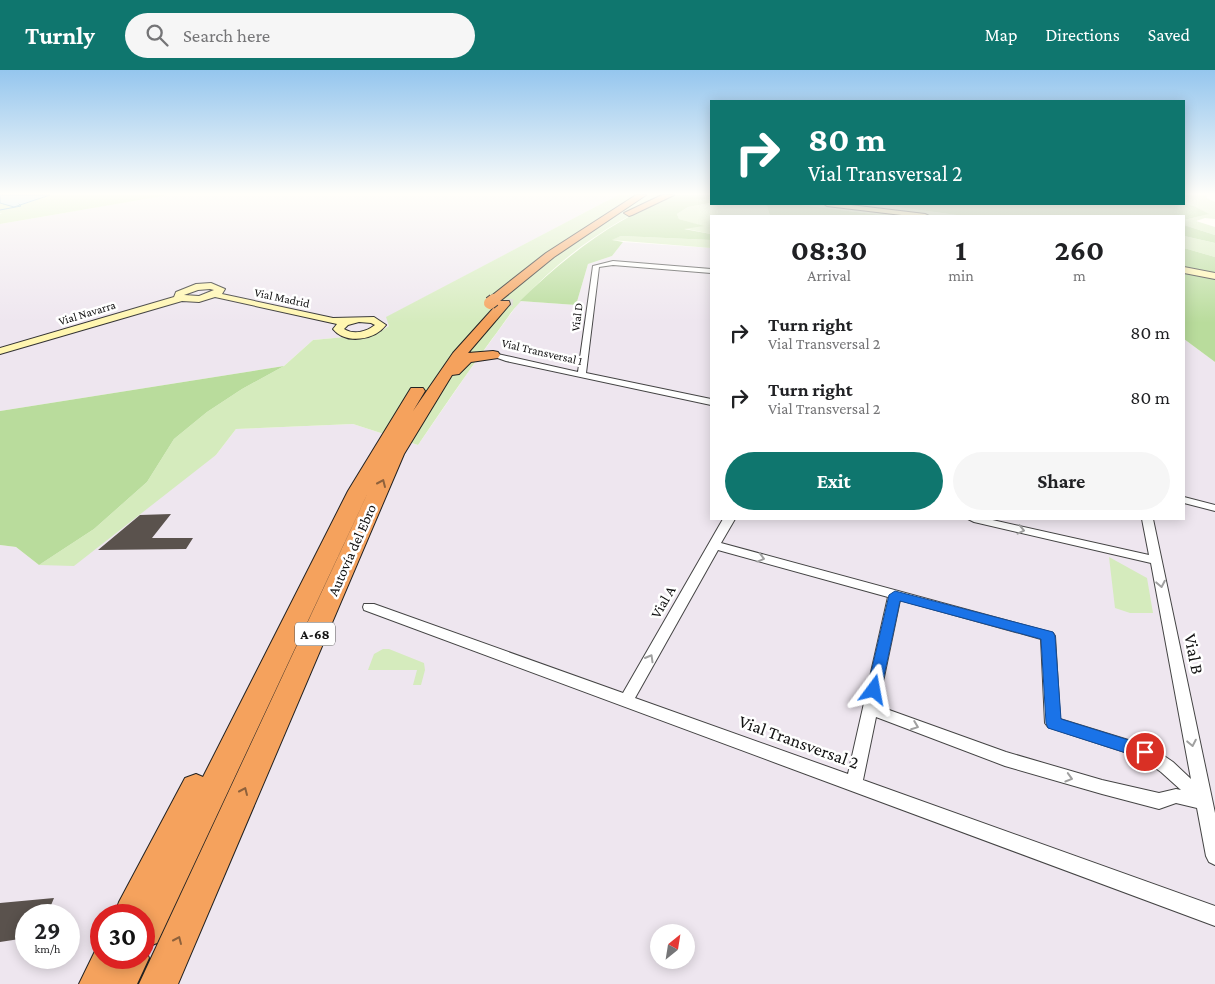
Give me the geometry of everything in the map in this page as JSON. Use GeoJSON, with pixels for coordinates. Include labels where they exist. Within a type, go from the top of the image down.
{"type":"FeatureCollection","features":[{"type":"Feature","properties":{"kind":"highway","name":"Autovía del Ebro"},"geometry":{"type":"LineString","coordinates":[[155,907],[358,491],[400,432],[499,302],[585,238]]}},
{"type":"Feature","properties":{"kind":"highway"},"geometry":{"type":"LineString","coordinates":[[493,355],[475,346],[476,341],[501,312],[499,302]]}},
{"type":"Feature","properties":{"kind":"highway"},"geometry":{"type":"LineString","coordinates":[[138,904],[332,522],[377,443],[400,432],[420,426],[438,394],[461,362],[471,357],[493,355]]}},
{"type":"Feature","properties":{"kind":"highway","name":"Autovía del Ebro"},"geometry":{"type":"LineString","coordinates":[[158,984],[395,454],[400,432]]}},
{"type":"Feature","properties":{"kind":"highway"},"geometry":{"type":"LineString","coordinates":[[98,984],[106,969]]}},
{"type":"Feature","properties":{"kind":"highway"},"geometry":{"type":"LineString","coordinates":[[118,984],[125,969]]}},
{"type":"Feature","properties":{"kind":"street","name":"Vial D"},"geometry":{"type":"LineString","coordinates":[[582,373],[595,268],[601,265],[618,264],[710,271]]}},
{"type":"Feature","properties":{"kind":"street"},"geometry":{"type":"LineString","coordinates":[[1185,271],[1215,277]]}},
{"type":"Feature","properties":{"kind":"street","name":"Vial Madrid"},"geometry":{"type":"LineString","coordinates":[[226,299],[217,293],[220,289],[216,287],[196,287],[178,296],[181,298],[226,299],[341,322]]}},
{"type":"Feature","properties":{"kind":"street"},"geometry":{"type":"LineString","coordinates":[[202,298],[217,293]]}},
{"type":"Feature","properties":{"kind":"street","name":"Vial Navarra"},"geometry":{"type":"LineString","coordinates":[[0,352],[181,298]]}},
{"type":"Feature","properties":{"kind":"street","name":"Vial Transversal 1"},"geometry":{"type":"LineString","coordinates":[[493,355],[506,360],[582,373],[710,400]]}},
{"type":"Feature","properties":{"kind":"street"},"geometry":{"type":"LineString","coordinates":[[1185,496],[1215,502]]}},
{"type":"Feature","properties":{"kind":"street"},"geometry":{"type":"LineString","coordinates":[[1185,500],[1215,508]]}},
{"type":"Feature","properties":{"kind":"street","name":"Vial A"},"geometry":{"type":"LineString","coordinates":[[626,700],[728,520]]}},
{"type":"Feature","properties":{"kind":"street"},"geometry":{"type":"LineString","coordinates":[[978,520],[1156,561]]}},
{"type":"Feature","properties":{"kind":"street","name":"Vial B"},"geometry":{"type":"LineString","coordinates":[[1148,520],[1215,856]]}},
{"type":"Feature","properties":{"kind":"street"},"geometry":{"type":"LineString","coordinates":[[714,545],[1048,636],[1053,723],[1145,752],[1167,767],[1203,797]]}},
{"type":"Feature","properties":{"kind":"street"},"geometry":{"type":"LineString","coordinates":[[854,784],[895,595]]}},
{"type":"Feature","properties":{"kind":"street","name":"Vial Transversal 2"},"geometry":{"type":"LineString","coordinates":[[369,607],[1215,916]]}},
{"type":"Feature","properties":{"kind":"street"},"geometry":{"type":"LineString","coordinates":[[870,709],[1005,759],[1102,787],[1160,801],[1176,796],[1203,797]]}},
{"type":"Feature","properties":{"kind":"shaded area"},"geometry":{"type":"Polygon","coordinates":[[[0,238],[537,238],[387,317],[389,326],[377,334],[313,340],[284,366],[0,411],[0,238]]]}},
{"type":"Feature","properties":{"kind":"shaded area"},"geometry":{"type":"Polygon","coordinates":[[[623,242],[710,248],[710,520],[1185,520],[1185,340],[1215,362],[1215,984],[0,984],[0,545],[16,547],[39,565],[216,455],[236,429],[353,424],[418,445],[520,301],[576,305],[588,264],[612,256],[623,242]]]}},
{"type":"Feature","properties":{"kind":"green space"},"geometry":{"type":"Polygon","coordinates":[[[537,238],[593,238],[555,267],[518,304],[418,445],[353,424],[236,429],[216,455],[74,566],[39,565],[94,529],[147,482],[174,439],[207,412],[242,389],[284,366],[313,340],[377,334],[389,326],[386,317],[537,238]]]}},
{"type":"Feature","properties":{"kind":"green space"},"geometry":{"type":"Polygon","coordinates":[[[596,238],[617,238],[612,240],[623,242],[612,256],[588,264],[576,305],[520,301],[537,284],[596,238]]]}},
{"type":"Feature","properties":{"kind":"green space"},"geometry":{"type":"Polygon","coordinates":[[[617,238],[710,240],[710,248],[611,240],[617,238]]]}},
{"type":"Feature","properties":{"kind":"green space"},"geometry":{"type":"Polygon","coordinates":[[[658,238],[710,238],[710,240],[658,238]]]}},
{"type":"Feature","properties":{"kind":"green space"},"geometry":{"type":"Polygon","coordinates":[[[1185,238],[1215,243],[1215,257],[1185,248],[1185,238]]]}},
{"type":"Feature","properties":{"kind":"green space"},"geometry":{"type":"Polygon","coordinates":[[[1191,238],[1215,238],[1215,243],[1191,238]]]}},
{"type":"Feature","properties":{"kind":"green space"},"geometry":{"type":"Polygon","coordinates":[[[1185,248],[1215,257],[1215,362],[1185,340],[1185,248]]]}},
{"type":"Feature","properties":{"kind":"green space"},"geometry":{"type":"Polygon","coordinates":[[[284,366],[242,389],[207,412],[174,439],[147,482],[94,529],[39,565],[16,547],[0,545],[0,411],[284,366]]]}},
{"type":"Feature","properties":{"kind":"green space"},"geometry":{"type":"Polygon","coordinates":[[[1109,557],[1147,578],[1153,613],[1130,613],[1115,608],[1109,557]]]}},
{"type":"Feature","properties":{"kind":"green space"},"geometry":{"type":"Polygon","coordinates":[[[383,649],[389,649],[424,663],[425,670],[421,685],[413,685],[417,670],[368,670],[374,654],[383,649]]]}},
{"type":"Feature","properties":{"kind":"building"},"geometry":{"type":"Polygon","coordinates":[[[171,514],[152,538],[193,538],[186,549],[98,550],[140,515],[171,514]]]}},
{"type":"Feature","properties":{"kind":"building"},"geometry":{"type":"Polygon","coordinates":[[[54,898],[52,904],[15,904],[15,940],[0,942],[0,903],[54,898]]]}},
{"type":"Feature","properties":{"kind":"tunnel"},"geometry":{"type":"LineString","coordinates":[[496,301],[516,303]]}},
{"type":"Feature","properties":{"kind":"route"},"geometry":{"type":"LineString","coordinates":[[874,690],[895,595],[1048,636],[1053,723],[1145,752]]}}]}
